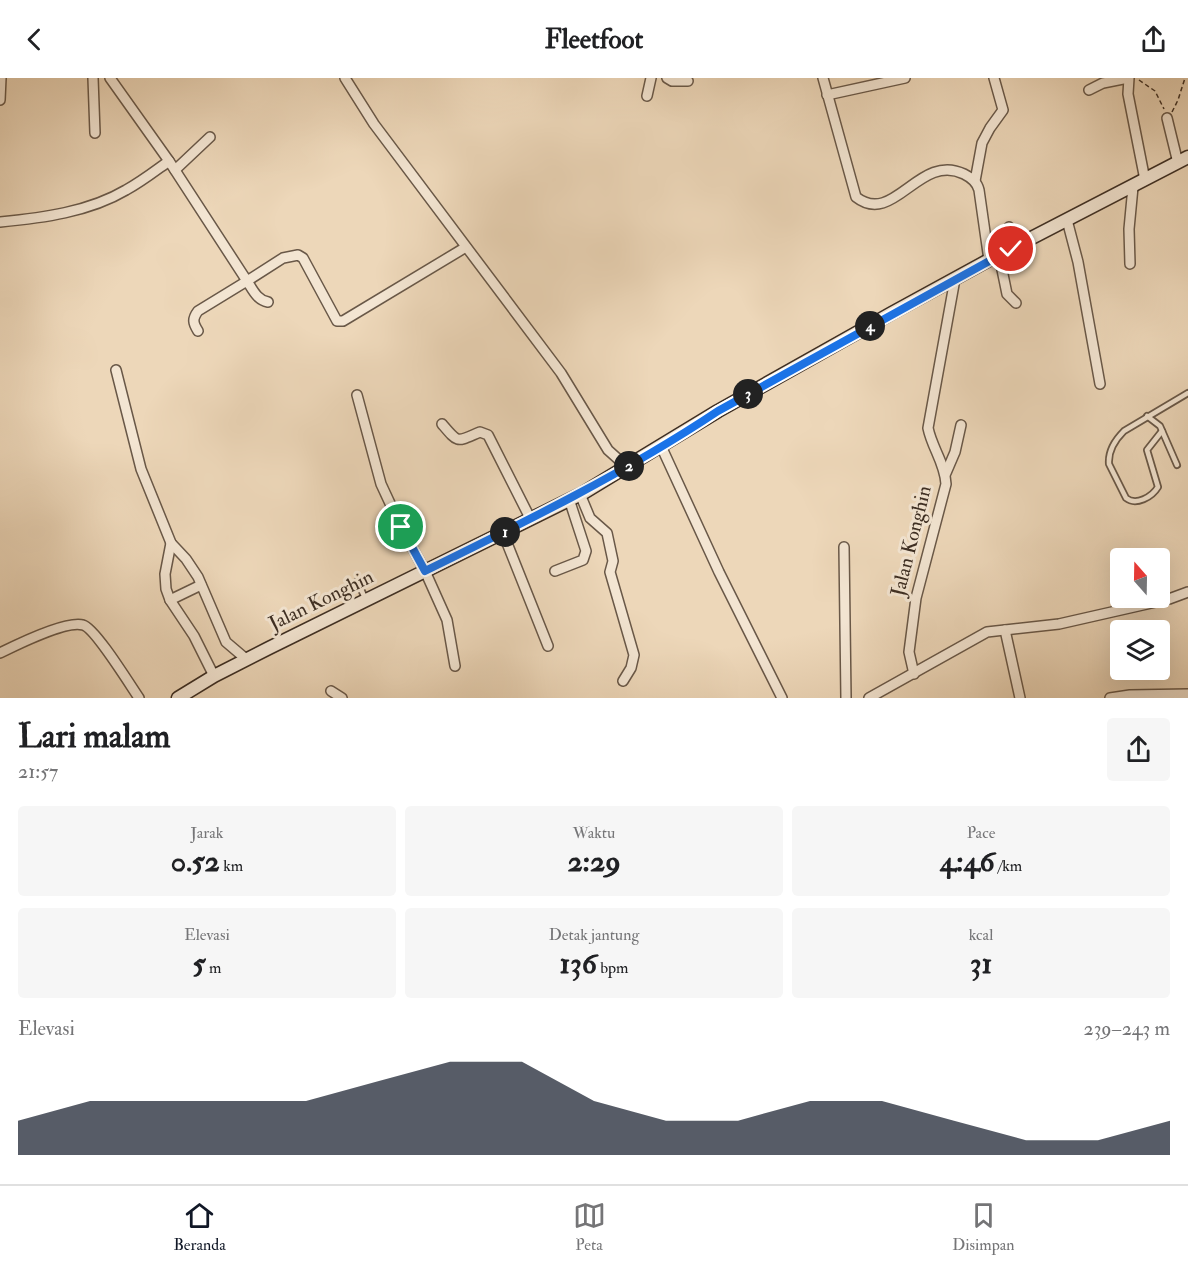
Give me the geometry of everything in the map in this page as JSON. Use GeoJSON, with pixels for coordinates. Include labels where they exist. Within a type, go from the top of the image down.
{"type":"FeatureCollection","features":[{"type":"Feature","properties":{"kind":"street"},"geometry":{"type":"LineString","coordinates":[[0,100],[1,78]]}},
{"type":"Feature","properties":{"kind":"street"},"geometry":{"type":"LineString","coordinates":[[93,78],[95,133]]}},
{"type":"Feature","properties":{"kind":"street"},"geometry":{"type":"LineString","coordinates":[[111,78],[169,161],[258,297],[268,302]]}},
{"type":"Feature","properties":{"kind":"street"},"geometry":{"type":"LineString","coordinates":[[345,78],[374,124],[561,373],[608,450],[627,467]]}},
{"type":"Feature","properties":{"kind":"street"},"geometry":{"type":"LineString","coordinates":[[647,96],[651,78]]}},
{"type":"Feature","properties":{"kind":"street"},"geometry":{"type":"LineString","coordinates":[[667,78],[672,81],[688,81]]}},
{"type":"Feature","properties":{"kind":"street"},"geometry":{"type":"LineString","coordinates":[[823,78],[856,197],[865,204],[875,205],[888,200],[901,194],[932,172],[939,170],[954,170],[975,181]]}},
{"type":"Feature","properties":{"kind":"street"},"geometry":{"type":"LineString","coordinates":[[827,95],[905,78]]}},
{"type":"Feature","properties":{"kind":"street"},"geometry":{"type":"LineString","coordinates":[[994,78],[1003,110],[982,143],[975,181],[994,257],[1007,294],[1016,303]]}},
{"type":"Feature","properties":{"kind":"street"},"geometry":{"type":"LineString","coordinates":[[1089,90],[1104,83],[1131,79],[1128,94],[1145,180]]}},
{"type":"Feature","properties":{"kind":"street"},"geometry":{"type":"LineString","coordinates":[[1167,118],[1183,160]]}},
{"type":"Feature","properties":{"kind":"street"},"geometry":{"type":"LineString","coordinates":[[175,170],[210,137]]}},
{"type":"Feature","properties":{"kind":"street","name":"Jalan Konghin"},"geometry":{"type":"LineString","coordinates":[[178,698],[246,659],[575,497],[718,411],[994,257],[1183,160]]}},
{"type":"Feature","properties":{"kind":"street"},"geometry":{"type":"LineString","coordinates":[[0,222],[36,219],[115,196],[169,161]]}},
{"type":"Feature","properties":{"kind":"street"},"geometry":{"type":"LineString","coordinates":[[1130,264],[1129,229],[1133,187]]}},
{"type":"Feature","properties":{"kind":"street"},"geometry":{"type":"LineString","coordinates":[[1067,220],[1078,262],[1100,384]]}},
{"type":"Feature","properties":{"kind":"street"},"geometry":{"type":"LineString","coordinates":[[1009,227],[1011,249]]}},
{"type":"Feature","properties":{"kind":"street"},"geometry":{"type":"LineString","coordinates":[[198,331],[193,322],[198,311],[283,258],[298,255],[303,258],[338,321],[343,321],[466,247]]}},
{"type":"Feature","properties":{"kind":"street","name":"Jalan Konghin"},"geometry":{"type":"LineString","coordinates":[[914,674],[909,652],[916,598],[946,484],[944,465],[930,438],[928,428],[955,279]]}},
{"type":"Feature","properties":{"kind":"street"},"geometry":{"type":"LineString","coordinates":[[116,370],[141,469],[171,543],[186,559],[201,585],[226,642],[246,659]]}},
{"type":"Feature","properties":{"kind":"street"},"geometry":{"type":"LineString","coordinates":[[357,395],[381,484],[447,620],[455,666]]}},
{"type":"Feature","properties":{"kind":"street"},"geometry":{"type":"LineString","coordinates":[[442,424],[455,440],[459,441],[480,432],[488,435],[530,518]]}},
{"type":"Feature","properties":{"kind":"street"},"geometry":{"type":"LineString","coordinates":[[946,473],[955,452],[961,425]]}},
{"type":"Feature","properties":{"kind":"street"},"geometry":{"type":"LineString","coordinates":[[661,446],[719,572],[783,698]]}},
{"type":"Feature","properties":{"kind":"street"},"geometry":{"type":"LineString","coordinates":[[555,571],[583,560],[585,556],[586,551],[575,497]]}},
{"type":"Feature","properties":{"kind":"street"},"geometry":{"type":"LineString","coordinates":[[575,497],[590,518],[608,533],[614,561],[610,572],[634,655],[631,668],[623,681]]}},
{"type":"Feature","properties":{"kind":"street"},"geometry":{"type":"LineString","coordinates":[[503,533],[548,645]]}},
{"type":"Feature","properties":{"kind":"street"},"geometry":{"type":"LineString","coordinates":[[171,543],[165,574],[166,589],[170,600],[194,636],[214,676]]}},
{"type":"Feature","properties":{"kind":"street"},"geometry":{"type":"LineString","coordinates":[[844,548],[846,698]]}},
{"type":"Feature","properties":{"kind":"street"},"geometry":{"type":"LineString","coordinates":[[170,600],[201,585]]}},
{"type":"Feature","properties":{"kind":"street"},"geometry":{"type":"LineString","coordinates":[[869,698],[987,632],[1059,624],[1168,599],[1188,592]]}},
{"type":"Feature","properties":{"kind":"street"},"geometry":{"type":"LineString","coordinates":[[0,653],[64,626],[81,624],[87,626],[139,698]]}},
{"type":"Feature","properties":{"kind":"street"},"geometry":{"type":"LineString","coordinates":[[1005,630],[1020,698]]}},
{"type":"Feature","properties":{"kind":"street"},"geometry":{"type":"LineString","coordinates":[[331,691],[342,698]]}},
{"type":"Feature","properties":{"kind":"street"},"geometry":{"type":"LineString","coordinates":[[1110,698],[1130,695],[1188,694]]}},
{"type":"Feature","properties":{"kind":"lane"},"geometry":{"type":"LineString","coordinates":[[1162,431],[1147,450],[1158,487],[1157,491],[1136,502],[1131,502],[1126,498],[1112,471],[1109,459],[1116,439],[1147,416],[1188,393]]}},
{"type":"Feature","properties":{"kind":"lane"},"geometry":{"type":"LineString","coordinates":[[1147,416],[1160,426],[1177,465]]}},
{"type":"Feature","properties":{"kind":"lane"},"geometry":{"type":"LineString","coordinates":[[357,581],[366,600]]}},
{"type":"Feature","properties":{"kind":"path"},"geometry":{"type":"LineString","coordinates":[[1131,79],[1155,91],[1167,118],[1179,100],[1185,78]]}},
{"type":"Feature","properties":{"kind":"route"},"geometry":{"type":"LineString","coordinates":[[401,527],[425,571],[583,493],[718,411],[1011,249]]}}]}
